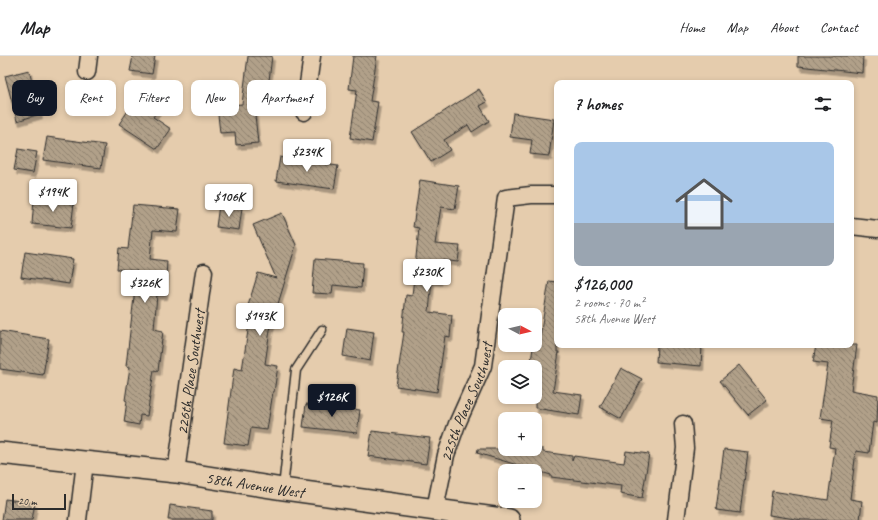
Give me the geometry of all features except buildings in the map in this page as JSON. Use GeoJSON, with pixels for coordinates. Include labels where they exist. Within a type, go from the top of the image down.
{"type":"FeatureCollection","features":[{"type":"Feature","properties":{"kind":"street"},"geometry":{"type":"LineString","coordinates":[[87,72],[89,56]]}},
{"type":"Feature","properties":{"kind":"street"},"geometry":{"type":"LineString","coordinates":[[309,80],[312,56]]}},
{"type":"Feature","properties":{"kind":"street","name":"225th Place Southwest"},"geometry":{"type":"LineString","coordinates":[[435,510],[446,455],[457,424],[483,366],[506,198],[531,195],[554,196]]}},
{"type":"Feature","properties":{"kind":"street"},"geometry":{"type":"LineString","coordinates":[[854,226],[878,230]]}},
{"type":"Feature","properties":{"kind":"street","name":"226th Place Southwest"},"geometry":{"type":"LineString","coordinates":[[176,472],[204,272]]}},
{"type":"Feature","properties":{"kind":"street"},"geometry":{"type":"LineString","coordinates":[[676,520],[685,448],[683,424]]}},
{"type":"Feature","properties":{"kind":"street","name":"58th Avenue West"},"geometry":{"type":"LineString","coordinates":[[0,453],[176,472],[283,489],[509,520]]}},
{"type":"Feature","properties":{"kind":"street"},"geometry":{"type":"LineString","coordinates":[[78,520],[85,462]]}},
{"type":"Feature","properties":{"kind":"lane"},"geometry":{"type":"LineString","coordinates":[[283,489],[296,370],[322,330]]}}]}
